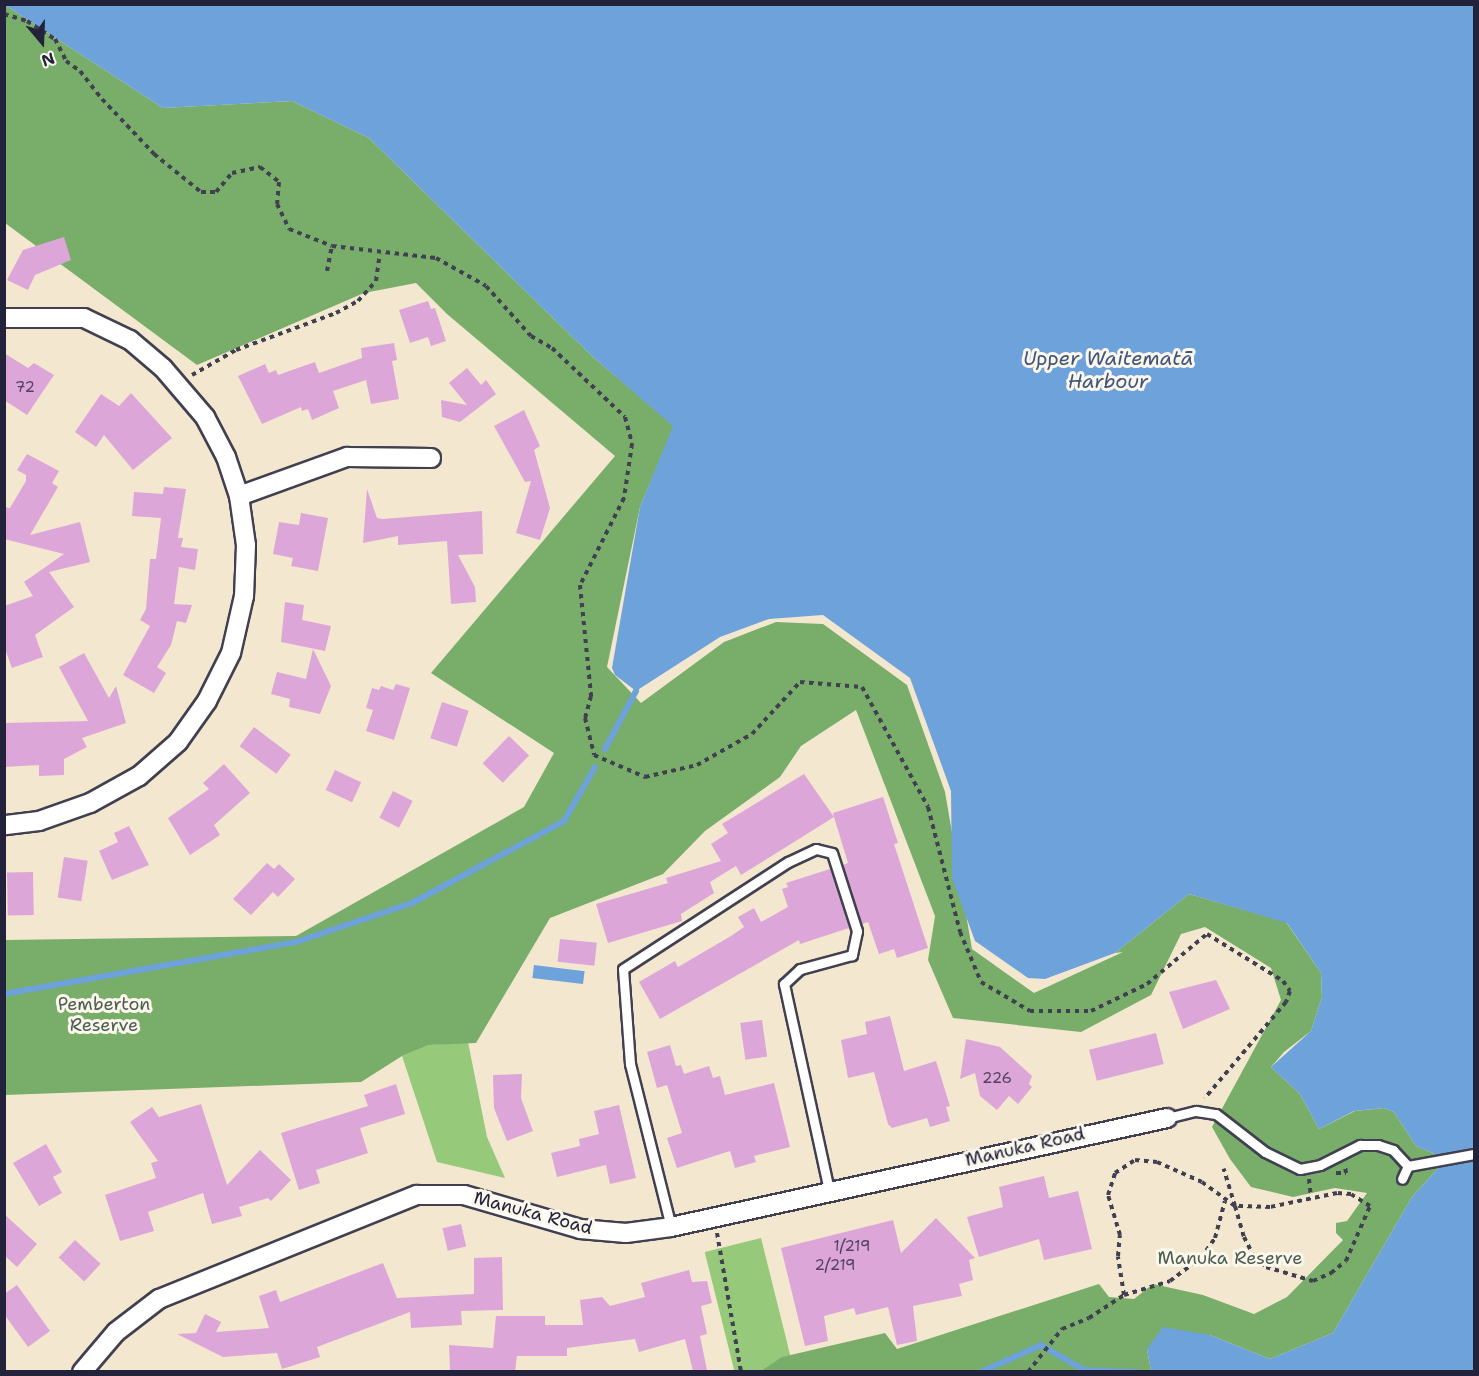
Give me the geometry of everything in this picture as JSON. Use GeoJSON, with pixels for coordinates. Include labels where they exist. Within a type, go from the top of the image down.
{"type":"FeatureCollection","features":[{"type":"Feature","properties":{"kind":"street"},"geometry":{"type":"LineString","coordinates":[[4,318],[84,318],[116,331],[146,352],[181,386],[205,417],[226,457],[239,496],[246,562],[239,625],[220,678],[192,724],[158,760],[113,792],[64,813],[4,825]]}},
{"type":"Feature","properties":{"kind":"street"},"geometry":{"type":"LineString","coordinates":[[239,496],[347,457],[430,458]]}},
{"type":"Feature","properties":{"kind":"street","name":"Manuka Road"},"geometry":{"type":"LineString","coordinates":[[82,1371],[116,1332],[159,1299],[417,1195],[464,1195],[597,1231],[626,1233],[670,1227],[1167,1119]]}},
{"type":"Feature","properties":{"kind":"lane"},"geometry":{"type":"LineString","coordinates":[[670,1227],[630,1064],[622,969],[788,862],[816,849],[832,853],[857,931],[852,955],[800,969],[784,984],[829,1191]]}},
{"type":"Feature","properties":{"kind":"lane"},"geometry":{"type":"LineString","coordinates":[[1167,1119],[1196,1111],[1216,1114],[1292,1168],[1320,1165],[1370,1144],[1393,1150],[1408,1166]]}},
{"type":"Feature","properties":{"kind":"lane"},"geometry":{"type":"LineString","coordinates":[[1408,1166],[1474,1154]]}},
{"type":"Feature","properties":{"kind":"lane"},"geometry":{"type":"LineString","coordinates":[[1402,1179],[1408,1166]]}},
{"type":"Feature","properties":{"kind":"path"},"geometry":{"type":"LineString","coordinates":[[4,14],[27,21],[55,39],[66,61],[154,154],[208,194],[216,192],[232,173],[260,167],[279,182],[277,204],[289,229],[333,246],[380,254],[409,252],[436,258],[486,286],[531,336],[552,348],[625,417],[632,444],[624,498],[580,585],[591,696],[585,718],[594,755],[645,777],[697,765],[752,734],[800,682],[862,687],[928,807],[960,932],[981,982],[1030,1011],[1091,1011],[1148,984],[1207,934],[1283,981],[1290,991],[1286,1002],[1208,1094]]}},
{"type":"Feature","properties":{"kind":"path"},"geometry":{"type":"LineString","coordinates":[[327,271],[333,246]]}},
{"type":"Feature","properties":{"kind":"path"},"geometry":{"type":"LineString","coordinates":[[192,376],[236,350],[336,313],[358,301],[376,281],[380,254]]}},
{"type":"Feature","properties":{"kind":"path"},"geometry":{"type":"LineString","coordinates":[[1124,1295],[1118,1256],[1120,1235],[1108,1195],[1115,1173],[1135,1161],[1157,1162],[1202,1182],[1225,1201],[1235,1206],[1270,1207],[1310,1194],[1350,1194],[1370,1206],[1346,1261],[1331,1274],[1313,1281],[1266,1267],[1254,1257],[1235,1206],[1224,1169]]}},
{"type":"Feature","properties":{"kind":"path"},"geometry":{"type":"LineString","coordinates":[[1028,1371],[1052,1337],[1124,1295],[1170,1281],[1202,1258],[1215,1238],[1225,1201]]}},
{"type":"Feature","properties":{"kind":"path"},"geometry":{"type":"LineString","coordinates":[[717,1233],[741,1371]]}},
{"type":"Feature","properties":{"kind":"green space","name":"Pemberton Reserve"},"geometry":{"type":"Polygon","coordinates":[[[5,5],[163,108],[292,101],[369,138],[593,357],[674,426],[640,507],[607,667],[641,703],[724,642],[776,622],[823,624],[907,685],[945,792],[972,949],[1034,993],[1123,952],[1115,953],[1189,894],[1286,922],[1321,973],[1322,997],[1311,1031],[1284,1052],[1271,1067],[1300,1094],[1319,1129],[1355,1111],[1384,1108],[1394,1112],[1416,1146],[1433,1153],[1441,1165],[1412,1197],[1333,1333],[1270,1359],[1210,1335],[1147,1349],[1151,1371],[761,1371],[782,1357],[885,1333],[897,1349],[1099,1284],[1109,1297],[1134,1299],[1153,1284],[1203,1295],[1254,1314],[1287,1297],[1343,1240],[1336,1233],[1336,1223],[1347,1221],[1367,1193],[1335,1188],[1293,1197],[1251,1187],[1230,1159],[1212,1127],[1281,1000],[1271,968],[1205,927],[1181,934],[1151,995],[1081,1032],[953,1018],[928,960],[935,916],[856,710],[801,746],[780,777],[705,831],[663,874],[550,918],[476,1043],[429,1045],[402,1056],[361,1082],[5,1095],[5,940],[296,936],[524,807],[554,753],[431,673],[615,456],[447,314],[416,283],[364,293],[197,365],[5,223],[5,5]]]}},
{"type":"Feature","properties":{"kind":"green space"},"geometry":{"type":"Polygon","coordinates":[[[468,1042],[487,1137],[505,1178],[437,1162],[402,1056],[429,1045],[468,1042]]]}},
{"type":"Feature","properties":{"kind":"green space"},"geometry":{"type":"Polygon","coordinates":[[[761,1238],[794,1371],[735,1372],[705,1252],[761,1238]]]}},
{"type":"Feature","properties":{"kind":"water","name":"Upper Waitematā Harbour"},"geometry":{"type":"Polygon","coordinates":[[[5,5],[1474,5],[1474,1371],[1151,1371],[1147,1349],[1163,1327],[1210,1335],[1270,1359],[1333,1333],[1412,1197],[1441,1165],[1433,1153],[1416,1146],[1394,1112],[1384,1108],[1354,1111],[1319,1129],[1300,1094],[1271,1067],[1311,1031],[1322,997],[1321,973],[1287,923],[1189,894],[1115,953],[1045,979],[1028,978],[975,941],[952,878],[951,791],[910,678],[823,615],[769,619],[720,637],[636,691],[615,675],[612,668],[640,507],[673,426],[593,357],[369,138],[292,101],[163,108],[5,5]]]}},
{"type":"Feature","properties":{"kind":"water"},"geometry":{"type":"Polygon","coordinates":[[[534,965],[585,971],[583,984],[532,978],[534,965]]]}},
{"type":"Feature","properties":{"kind":"building"},"geometry":{"type":"Polygon","coordinates":[[[64,237],[71,260],[35,275],[28,290],[7,280],[23,250],[64,237]]]}},
{"type":"Feature","properties":{"kind":"building"},"geometry":{"type":"Polygon","coordinates":[[[428,301],[431,309],[435,308],[446,341],[431,346],[428,337],[410,343],[399,310],[428,301]]]}},
{"type":"Feature","properties":{"kind":"building"},"geometry":{"type":"Polygon","coordinates":[[[394,343],[397,360],[392,361],[399,399],[371,404],[366,380],[333,391],[339,408],[312,420],[308,409],[302,411],[301,407],[262,424],[238,376],[265,364],[269,373],[276,370],[278,375],[315,362],[319,373],[362,358],[361,348],[394,343]]]}},
{"type":"Feature","properties":{"kind":"building"},"geometry":{"type":"Polygon","coordinates":[[[4,353],[28,368],[34,363],[54,375],[27,415],[4,400],[4,353]]]}},
{"type":"Feature","properties":{"kind":"building"},"geometry":{"type":"Polygon","coordinates":[[[467,368],[481,385],[486,380],[496,394],[460,422],[442,417],[441,400],[467,405],[449,383],[467,368]]]}},
{"type":"Feature","properties":{"kind":"building"},"geometry":{"type":"Polygon","coordinates":[[[131,393],[172,438],[133,470],[104,435],[96,447],[75,432],[101,394],[119,406],[131,393]]]}},
{"type":"Feature","properties":{"kind":"building"},"geometry":{"type":"Polygon","coordinates":[[[524,410],[540,446],[534,450],[550,508],[540,540],[516,533],[531,481],[525,482],[494,426],[524,410]]]}},
{"type":"Feature","properties":{"kind":"building"},"geometry":{"type":"Polygon","coordinates":[[[27,454],[59,471],[52,483],[58,487],[30,535],[80,522],[90,562],[49,572],[74,607],[35,635],[43,657],[12,668],[4,646],[4,606],[33,596],[24,582],[64,554],[4,539],[4,507],[10,508],[26,481],[26,475],[17,470],[27,454]]]}},
{"type":"Feature","properties":{"kind":"building"},"geometry":{"type":"Polygon","coordinates":[[[164,487],[186,489],[178,538],[183,538],[181,547],[198,549],[195,570],[179,567],[174,604],[192,605],[186,623],[177,621],[171,645],[157,667],[166,673],[154,693],[123,675],[150,626],[140,620],[146,609],[150,559],[156,559],[161,518],[132,516],[134,492],[163,494],[164,487]]]}},
{"type":"Feature","properties":{"kind":"building"},"geometry":{"type":"Polygon","coordinates":[[[367,489],[377,518],[482,511],[483,554],[458,555],[475,587],[476,602],[451,604],[447,541],[398,545],[398,536],[363,543],[367,489]]]}},
{"type":"Feature","properties":{"kind":"building"},"geometry":{"type":"Polygon","coordinates":[[[301,513],[328,518],[318,571],[291,566],[293,558],[273,554],[279,522],[299,525],[301,513]]]}},
{"type":"Feature","properties":{"kind":"building"},"geometry":{"type":"Polygon","coordinates":[[[285,602],[304,605],[302,620],[331,626],[325,651],[281,642],[285,602]]]}},
{"type":"Feature","properties":{"kind":"building"},"geometry":{"type":"Polygon","coordinates":[[[313,649],[331,686],[320,714],[289,707],[290,699],[271,694],[277,672],[306,679],[313,649]]]}},
{"type":"Feature","properties":{"kind":"building"},"geometry":{"type":"Polygon","coordinates":[[[84,653],[109,698],[116,686],[126,723],[82,738],[87,747],[64,759],[64,775],[39,776],[39,765],[4,767],[4,723],[88,721],[59,667],[84,653]]]}},
{"type":"Feature","properties":{"kind":"building"},"geometry":{"type":"Polygon","coordinates":[[[396,684],[410,688],[394,740],[366,731],[373,710],[366,708],[372,688],[379,690],[381,686],[393,690],[396,684]]]}},
{"type":"Feature","properties":{"kind":"building"},"geometry":{"type":"Polygon","coordinates":[[[442,702],[469,711],[457,747],[430,738],[442,702]]]}},
{"type":"Feature","properties":{"kind":"building"},"geometry":{"type":"Polygon","coordinates":[[[254,727],[291,755],[276,774],[240,746],[254,727]]]}},
{"type":"Feature","properties":{"kind":"building"},"geometry":{"type":"Polygon","coordinates":[[[509,736],[529,755],[503,783],[483,763],[509,736]]]}},
{"type":"Feature","properties":{"kind":"building"},"geometry":{"type":"Polygon","coordinates":[[[224,764],[250,793],[214,825],[220,835],[190,855],[168,818],[209,789],[203,783],[224,764]]]}},
{"type":"Feature","properties":{"kind":"building"},"geometry":{"type":"Polygon","coordinates":[[[335,770],[361,782],[352,802],[326,790],[335,770]]]}},
{"type":"Feature","properties":{"kind":"building"},"geometry":{"type":"Polygon","coordinates":[[[804,774],[834,817],[741,875],[736,866],[710,882],[714,893],[681,914],[682,921],[608,943],[596,904],[668,883],[666,878],[721,861],[711,844],[728,833],[722,824],[804,774]]]}},
{"type":"Feature","properties":{"kind":"building"},"geometry":{"type":"Polygon","coordinates":[[[393,791],[413,801],[399,828],[379,818],[393,791]]]}},
{"type":"Feature","properties":{"kind":"building"},"geometry":{"type":"Polygon","coordinates":[[[883,797],[898,843],[894,844],[928,948],[897,958],[894,949],[879,954],[868,922],[862,924],[843,865],[848,863],[833,813],[883,797]]]}},
{"type":"Feature","properties":{"kind":"building"},"geometry":{"type":"Polygon","coordinates":[[[129,826],[149,865],[112,880],[99,851],[118,842],[114,833],[129,826]]]}},
{"type":"Feature","properties":{"kind":"building"},"geometry":{"type":"Polygon","coordinates":[[[64,857],[88,861],[81,901],[58,897],[64,857]]]}},
{"type":"Feature","properties":{"kind":"building"},"geometry":{"type":"Polygon","coordinates":[[[267,863],[274,869],[279,864],[295,879],[278,897],[273,892],[251,915],[233,899],[267,863]]]}},
{"type":"Feature","properties":{"kind":"building"},"geometry":{"type":"Polygon","coordinates":[[[830,869],[849,928],[800,944],[799,940],[660,1019],[639,982],[675,961],[678,967],[731,936],[744,927],[738,917],[754,908],[761,922],[788,907],[782,889],[788,887],[786,883],[830,869]]]}},
{"type":"Feature","properties":{"kind":"building"},"geometry":{"type":"Polygon","coordinates":[[[7,872],[33,872],[34,915],[8,915],[7,872]]]}},
{"type":"Feature","properties":{"kind":"building"},"geometry":{"type":"Polygon","coordinates":[[[560,939],[597,943],[594,966],[558,962],[560,939]]]}},
{"type":"Feature","properties":{"kind":"building"},"geometry":{"type":"Polygon","coordinates":[[[1216,980],[1230,1009],[1183,1029],[1169,992],[1216,980]]]}},
{"type":"Feature","properties":{"kind":"building"},"geometry":{"type":"Polygon","coordinates":[[[890,1016],[904,1071],[936,1061],[950,1106],[946,1107],[950,1121],[930,1127],[927,1118],[892,1128],[888,1124],[874,1072],[848,1078],[841,1040],[867,1034],[865,1022],[890,1016]]]}},
{"type":"Feature","properties":{"kind":"building"},"geometry":{"type":"Polygon","coordinates":[[[762,1020],[767,1057],[745,1060],[740,1023],[762,1020]]]}},
{"type":"Feature","properties":{"kind":"building"},"geometry":{"type":"Polygon","coordinates":[[[1156,1033],[1164,1064],[1097,1081],[1089,1050],[1156,1033]]]}},
{"type":"Feature","properties":{"kind":"building"},"geometry":{"type":"Polygon","coordinates":[[[966,1039],[1000,1047],[1032,1076],[1029,1084],[1032,1087],[1018,1104],[1009,1096],[997,1110],[980,1096],[975,1073],[960,1079],[966,1039]]]}},
{"type":"Feature","properties":{"kind":"building"},"geometry":{"type":"Polygon","coordinates":[[[670,1045],[676,1066],[681,1065],[684,1074],[709,1066],[713,1078],[720,1076],[725,1095],[774,1083],[790,1147],[754,1156],[756,1162],[735,1168],[730,1151],[677,1168],[667,1138],[682,1133],[667,1085],[657,1088],[647,1052],[670,1045]]]}},
{"type":"Feature","properties":{"kind":"building"},"geometry":{"type":"Polygon","coordinates":[[[522,1074],[521,1098],[533,1131],[507,1141],[494,1108],[493,1075],[522,1074]]]}},
{"type":"Feature","properties":{"kind":"building"},"geometry":{"type":"Polygon","coordinates":[[[396,1084],[405,1114],[360,1128],[368,1153],[316,1170],[320,1183],[299,1190],[281,1133],[368,1106],[364,1095],[396,1084]]]}},
{"type":"Feature","properties":{"kind":"building"},"geometry":{"type":"Polygon","coordinates":[[[201,1104],[227,1185],[260,1150],[291,1180],[271,1201],[268,1198],[239,1207],[242,1216],[212,1224],[203,1193],[148,1212],[154,1231],[120,1241],[105,1195],[156,1178],[151,1163],[158,1161],[130,1122],[152,1107],[159,1117],[201,1104]]]}},
{"type":"Feature","properties":{"kind":"building"},"geometry":{"type":"Polygon","coordinates":[[[619,1105],[636,1178],[610,1184],[606,1165],[557,1177],[551,1153],[580,1146],[579,1139],[599,1134],[594,1111],[619,1105]]]}},
{"type":"Feature","properties":{"kind":"building"},"geometry":{"type":"Polygon","coordinates":[[[46,1144],[62,1172],[53,1177],[62,1193],[39,1206],[13,1163],[46,1144]]]}},
{"type":"Feature","properties":{"kind":"building"},"geometry":{"type":"Polygon","coordinates":[[[1044,1176],[1049,1198],[1078,1191],[1092,1249],[1044,1260],[1039,1239],[979,1257],[967,1217],[1003,1207],[999,1187],[1044,1176]]]}},
{"type":"Feature","properties":{"kind":"building"},"geometry":{"type":"Polygon","coordinates":[[[4,1214],[37,1244],[17,1267],[4,1255],[4,1214]]]}},
{"type":"Feature","properties":{"kind":"building"},"geometry":{"type":"Polygon","coordinates":[[[936,1218],[975,1258],[969,1260],[973,1280],[959,1284],[962,1296],[913,1306],[917,1341],[897,1345],[888,1307],[856,1315],[854,1308],[824,1316],[828,1341],[805,1346],[781,1248],[893,1220],[901,1253],[936,1218]]]}},
{"type":"Feature","properties":{"kind":"building"},"geometry":{"type":"Polygon","coordinates":[[[461,1224],[466,1246],[448,1251],[442,1228],[461,1224]]]}},
{"type":"Feature","properties":{"kind":"building"},"geometry":{"type":"Polygon","coordinates":[[[75,1240],[101,1264],[84,1281],[59,1258],[75,1240]]]}},
{"type":"Feature","properties":{"kind":"building"},"geometry":{"type":"Polygon","coordinates":[[[502,1257],[503,1310],[461,1311],[462,1325],[411,1328],[410,1312],[317,1347],[320,1357],[282,1369],[277,1353],[223,1357],[177,1334],[196,1333],[205,1314],[221,1322],[216,1332],[269,1328],[259,1296],[276,1290],[280,1302],[383,1263],[397,1298],[474,1294],[474,1258],[502,1257]]]}},
{"type":"Feature","properties":{"kind":"building"},"geometry":{"type":"Polygon","coordinates":[[[689,1270],[692,1282],[707,1281],[712,1303],[701,1306],[707,1334],[700,1336],[707,1370],[693,1371],[685,1339],[639,1352],[635,1339],[567,1348],[567,1356],[517,1356],[515,1371],[450,1371],[449,1345],[493,1348],[496,1316],[545,1316],[545,1325],[583,1325],[580,1300],[602,1297],[610,1306],[645,1297],[641,1283],[689,1270]]]}},
{"type":"Feature","properties":{"kind":"building"},"geometry":{"type":"Polygon","coordinates":[[[17,1285],[50,1331],[28,1347],[4,1314],[4,1294],[17,1285]]]}},
{"type":"Feature","properties":{"kind":"waterway"},"geometry":{"type":"LineString","coordinates":[[605,749],[636,691]]}},
{"type":"Feature","properties":{"kind":"waterway"},"geometry":{"type":"LineString","coordinates":[[4,994],[296,942],[412,903],[564,821],[595,767]]}},
{"type":"Feature","properties":{"kind":"waterway"},"geometry":{"type":"LineString","coordinates":[[981,1372],[1041,1345],[1084,1370],[1137,1372]]}},
{"type":"Feature","properties":{"kind":"park label","name":"Manuka Reserve"},"geometry":{"type":"Point","coordinates":[1230,1258]}}]}
